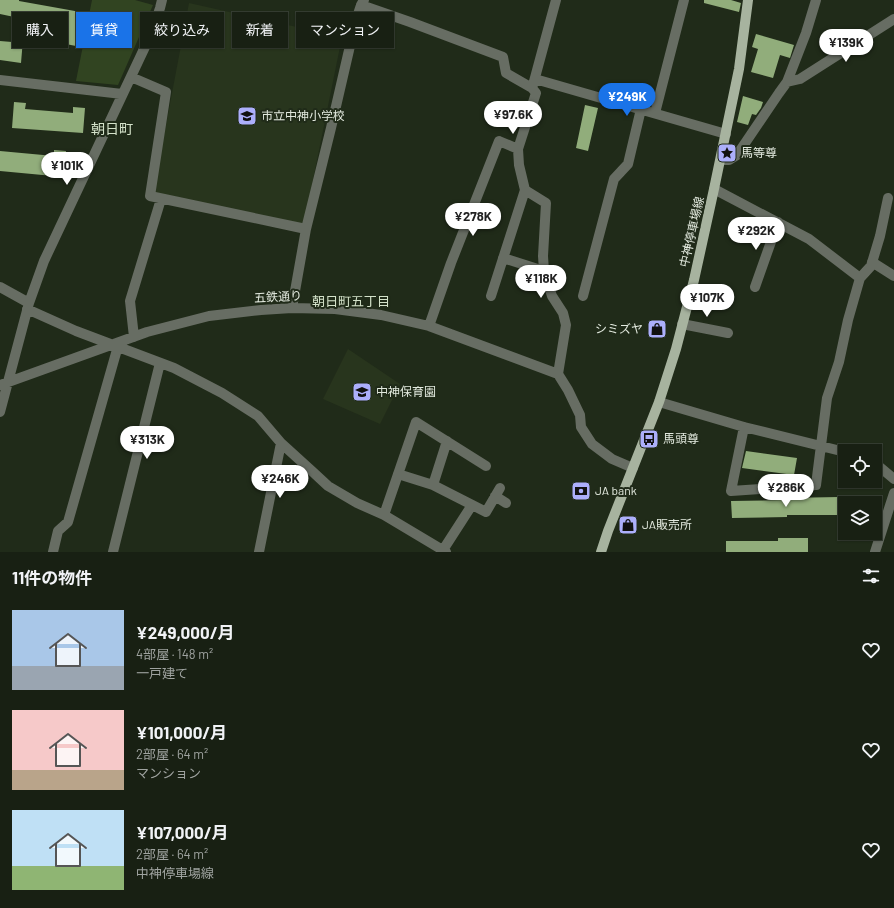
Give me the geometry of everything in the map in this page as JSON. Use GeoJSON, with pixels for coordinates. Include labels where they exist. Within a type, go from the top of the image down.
{"type":"FeatureCollection","features":[{"type":"Feature","properties":{"kind":"main road","name":"中神停車場線"},"geometry":{"type":"LineString","coordinates":[[601,552],[659,402],[676,349],[694,280],[721,160],[739,69],[748,0]]}},
{"type":"Feature","properties":{"kind":"street"},"geometry":{"type":"LineString","coordinates":[[0,412],[4,384],[28,306],[44,261],[152,32],[162,0]]}},
{"type":"Feature","properties":{"kind":"street"},"geometry":{"type":"LineString","coordinates":[[491,296],[525,190],[518,149],[536,94],[533,84],[556,0]]}},
{"type":"Feature","properties":{"kind":"street"},"geometry":{"type":"LineString","coordinates":[[655,113],[684,0]]}},
{"type":"Feature","properties":{"kind":"street"},"geometry":{"type":"LineString","coordinates":[[721,160],[729,160],[737,155],[787,82],[806,33],[816,0]]}},
{"type":"Feature","properties":{"kind":"street"},"geometry":{"type":"LineString","coordinates":[[292,308],[306,229],[356,20],[363,2],[410,22],[493,53],[503,58],[506,73],[533,84],[641,109],[726,134]]}},
{"type":"Feature","properties":{"kind":"street"},"geometry":{"type":"LineString","coordinates":[[787,82],[800,79],[894,19]]}},
{"type":"Feature","properties":{"kind":"street"},"geometry":{"type":"LineString","coordinates":[[131,77],[166,92],[150,196],[306,229]]}},
{"type":"Feature","properties":{"kind":"street"},"geometry":{"type":"LineString","coordinates":[[0,80],[122,94]]}},
{"type":"Feature","properties":{"kind":"street"},"geometry":{"type":"LineString","coordinates":[[583,296],[614,179],[628,164],[641,109]]}},
{"type":"Feature","properties":{"kind":"street"},"geometry":{"type":"LineString","coordinates":[[429,326],[451,264],[499,141],[518,149]]}},
{"type":"Feature","properties":{"kind":"street"},"geometry":{"type":"LineString","coordinates":[[714,189],[809,239],[860,278]]}},
{"type":"Feature","properties":{"kind":"street"},"geometry":{"type":"LineString","coordinates":[[525,190],[546,203],[543,256],[544,271],[552,296],[563,313],[566,325],[558,374],[568,390],[580,415],[581,427],[592,444],[612,459],[633,468]]}},
{"type":"Feature","properties":{"kind":"street"},"geometry":{"type":"LineString","coordinates":[[744,427],[731,491],[816,485],[827,398],[839,362],[848,320],[860,278],[871,266],[880,236],[888,198]]}},
{"type":"Feature","properties":{"kind":"street"},"geometry":{"type":"LineString","coordinates":[[134,336],[130,301],[161,199]]}},
{"type":"Feature","properties":{"kind":"street"},"geometry":{"type":"LineString","coordinates":[[755,288],[778,222]]}},
{"type":"Feature","properties":{"kind":"street"},"geometry":{"type":"LineString","coordinates":[[503,258],[544,271]]}},
{"type":"Feature","properties":{"kind":"street"},"geometry":{"type":"LineString","coordinates":[[872,262],[894,276]]}},
{"type":"Feature","properties":{"kind":"street"},"geometry":{"type":"LineString","coordinates":[[0,287],[28,306],[76,331],[174,368],[222,393],[258,416],[280,443],[328,486],[357,503],[384,515],[444,551],[472,505]]}},
{"type":"Feature","properties":{"kind":"street","name":"五鉄通り"},"geometry":{"type":"LineString","coordinates":[[4,384],[115,345],[147,332],[209,316],[292,308],[343,310],[380,315],[429,326],[558,374]]}},
{"type":"Feature","properties":{"kind":"street"},"geometry":{"type":"LineString","coordinates":[[682,324],[728,333]]}},
{"type":"Feature","properties":{"kind":"street"},"geometry":{"type":"LineString","coordinates":[[53,552],[58,531],[68,522],[115,345]]}},
{"type":"Feature","properties":{"kind":"street"},"geometry":{"type":"LineString","coordinates":[[113,552],[160,363]]}},
{"type":"Feature","properties":{"kind":"street"},"geometry":{"type":"LineString","coordinates":[[659,402],[744,427],[838,450]]}},
{"type":"Feature","properties":{"kind":"street"},"geometry":{"type":"LineString","coordinates":[[384,515],[416,422],[486,466]]}},
{"type":"Feature","properties":{"kind":"street"},"geometry":{"type":"LineString","coordinates":[[433,485],[447,441]]}},
{"type":"Feature","properties":{"kind":"street"},"geometry":{"type":"LineString","coordinates":[[258,550],[280,443]]}},
{"type":"Feature","properties":{"kind":"street"},"geometry":{"type":"LineString","coordinates":[[882,469],[894,480]]}},
{"type":"Feature","properties":{"kind":"street"},"geometry":{"type":"LineString","coordinates":[[398,474],[433,485],[486,512],[498,492],[506,503]]}},
{"type":"Feature","properties":{"kind":"street"},"geometry":{"type":"LineString","coordinates":[[875,552],[894,493]]}},
{"type":"Feature","properties":{"kind":"shaded area"},"geometry":{"type":"Polygon","coordinates":[[[92,0],[135,0],[153,5],[150,12],[140,12],[140,35],[118,85],[76,81],[83,48],[132,48],[132,12],[90,12],[92,0]]]}},
{"type":"Feature","properties":{"kind":"shaded area","name":"市立中神小学校"},"geometry":{"type":"Polygon","coordinates":[[[189,3],[232,13],[232,48],[288,48],[288,25],[296,27],[296,48],[340,48],[304,224],[153,194],[181,48],[224,48],[224,12],[187,12],[189,3]]]}},
{"type":"Feature","properties":{"kind":"shaded area","name":"中神保育園"},"geometry":{"type":"Polygon","coordinates":[[[348,349],[400,384],[380,424],[323,399],[348,349]]]}},
{"type":"Feature","properties":{"kind":"building"},"geometry":{"type":"Polygon","coordinates":[[[0,0],[19,0],[80,12],[76,12],[76,46],[68,44],[68,12],[12,12],[12,17],[0,14],[0,0]]]}},
{"type":"Feature","properties":{"kind":"building"},"geometry":{"type":"Polygon","coordinates":[[[704,0],[731,0],[741,3],[739,12],[704,3],[704,0]]]}},
{"type":"Feature","properties":{"kind":"building"},"geometry":{"type":"Polygon","coordinates":[[[756,34],[794,45],[790,58],[780,55],[773,78],[751,72],[758,49],[752,47],[756,34]]]}},
{"type":"Feature","properties":{"kind":"building"},"geometry":{"type":"Polygon","coordinates":[[[0,41],[12,42],[12,48],[22,48],[21,63],[0,60],[0,41]]]}},
{"type":"Feature","properties":{"kind":"building"},"geometry":{"type":"Polygon","coordinates":[[[743,96],[763,102],[756,115],[752,114],[748,125],[737,122],[743,96]]]}},
{"type":"Feature","properties":{"kind":"building"},"geometry":{"type":"Polygon","coordinates":[[[14,102],[26,103],[25,109],[73,113],[73,107],[85,108],[83,133],[12,128],[14,102]]]}},
{"type":"Feature","properties":{"kind":"building"},"geometry":{"type":"Polygon","coordinates":[[[585,105],[598,108],[588,151],[576,148],[585,105]]]}},
{"type":"Feature","properties":{"kind":"building"},"geometry":{"type":"Polygon","coordinates":[[[54,150],[66,151],[64,177],[0,171],[0,151],[54,156],[54,150]]]}},
{"type":"Feature","properties":{"kind":"building"},"geometry":{"type":"Polygon","coordinates":[[[746,451],[797,458],[794,475],[742,468],[746,451]]]}},
{"type":"Feature","properties":{"kind":"building"},"geometry":{"type":"Polygon","coordinates":[[[838,497],[838,515],[787,515],[787,517],[732,518],[731,501],[784,500],[784,498],[838,497]]]}},
{"type":"Feature","properties":{"kind":"building"},"geometry":{"type":"Polygon","coordinates":[[[778,538],[808,538],[808,552],[726,552],[726,541],[778,541],[778,538]]]}},
{"type":"Feature","properties":{"kind":"place","name":"市立中神小学校"},"geometry":{"type":"Point","coordinates":[247,116]}},
{"type":"Feature","properties":{"kind":"place","name":"馬等尊"},"geometry":{"type":"Point","coordinates":[727,153]}},
{"type":"Feature","properties":{"kind":"place","name":"シミズヤ"},"geometry":{"type":"Point","coordinates":[657,329]}},
{"type":"Feature","properties":{"kind":"place","name":"中神保育園"},"geometry":{"type":"Point","coordinates":[362,392]}},
{"type":"Feature","properties":{"kind":"place","name":"馬頭尊"},"geometry":{"type":"Point","coordinates":[649,439]}},
{"type":"Feature","properties":{"kind":"place","name":"JA bank"},"geometry":{"type":"Point","coordinates":[581,491]}},
{"type":"Feature","properties":{"kind":"place","name":"JA販売所"},"geometry":{"type":"Point","coordinates":[628,525]}},
{"type":"Feature","properties":{"kind":"district","name":"朝日町"},"geometry":{"type":"Point","coordinates":[112,129]}},
{"type":"Feature","properties":{"kind":"district","name":"朝日町五丁目"},"geometry":{"type":"Point","coordinates":[351,301]}}]}
